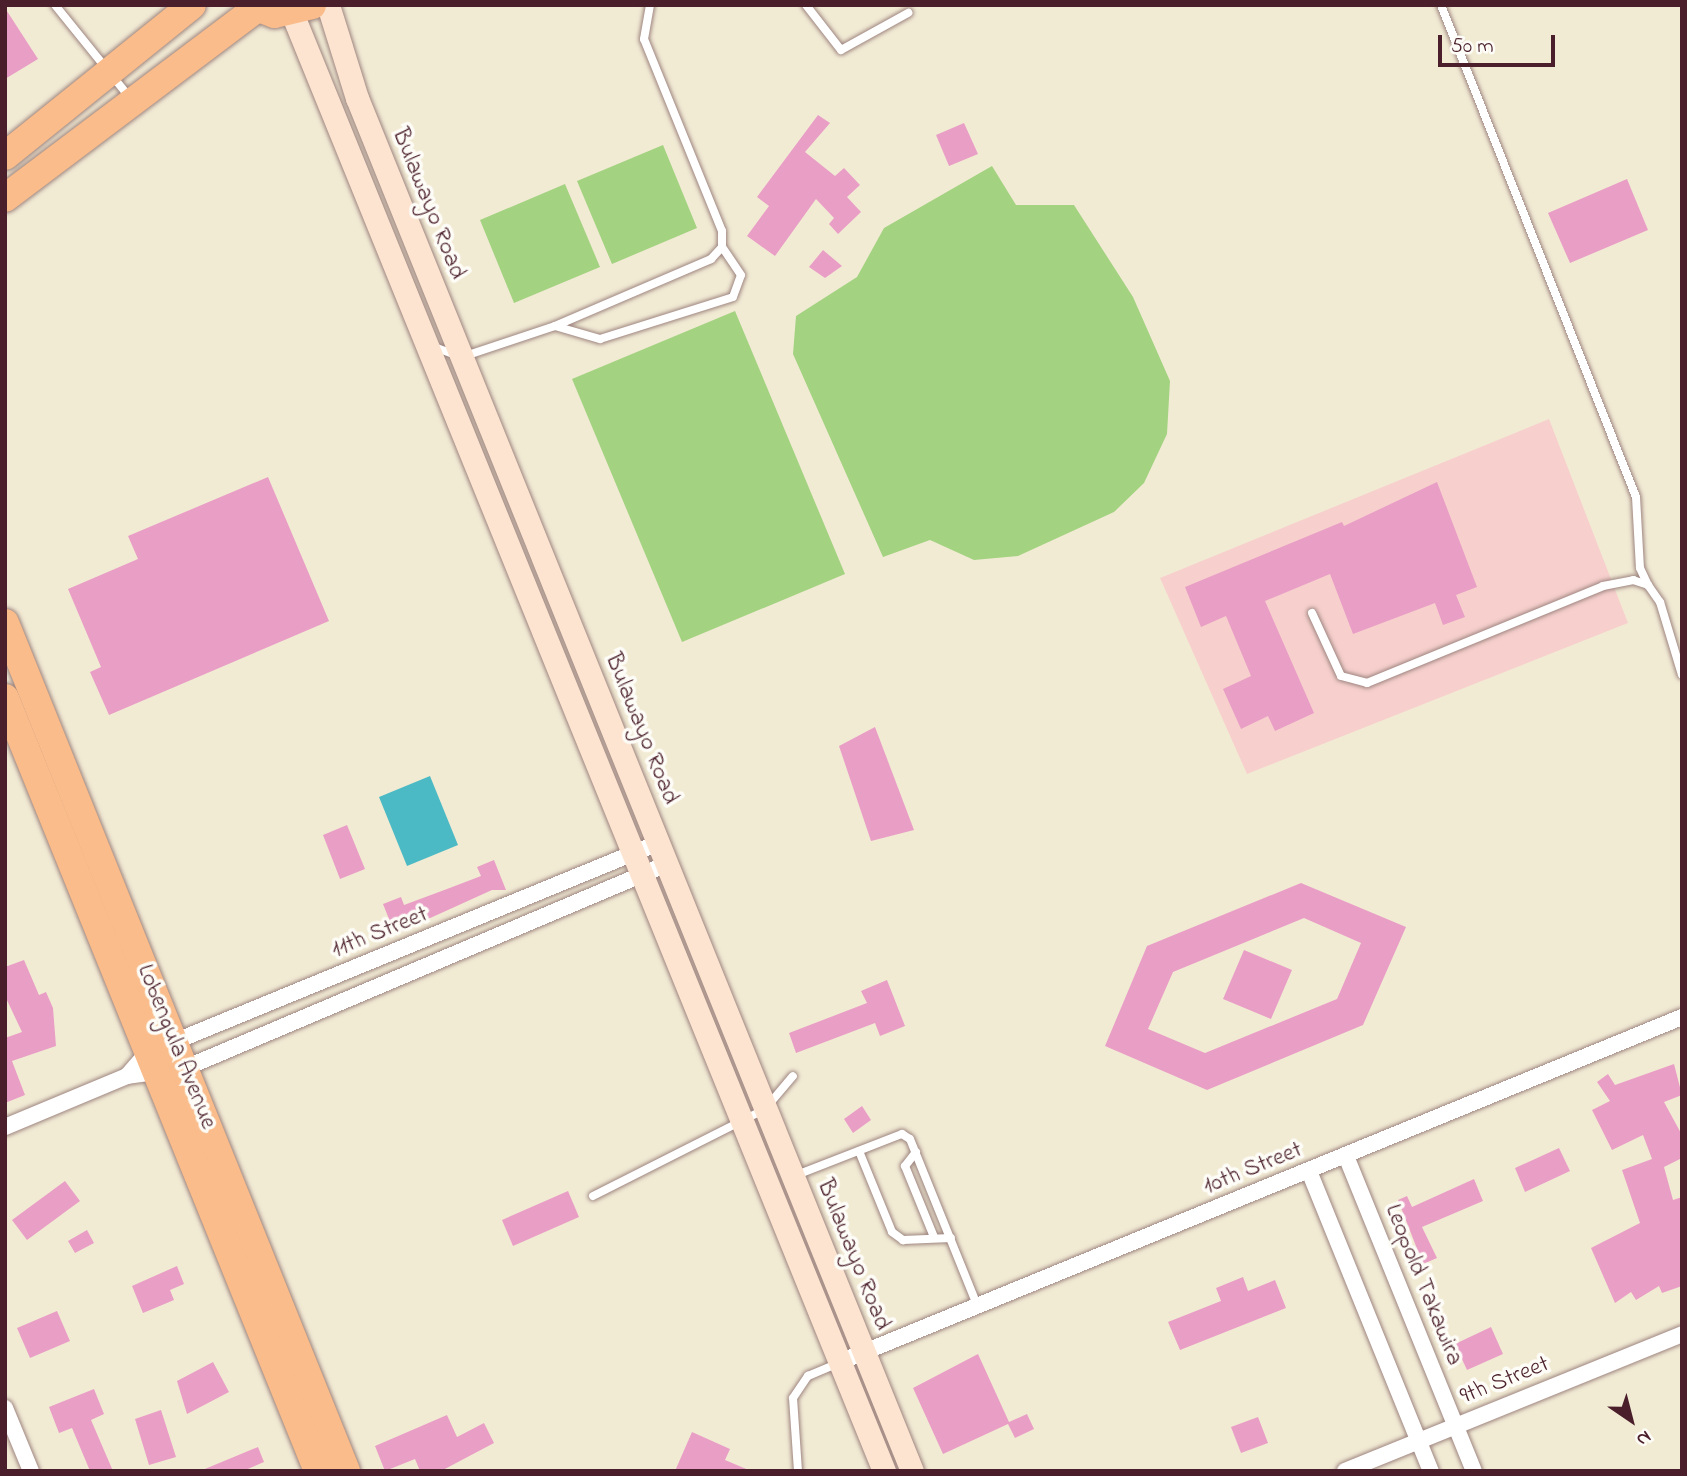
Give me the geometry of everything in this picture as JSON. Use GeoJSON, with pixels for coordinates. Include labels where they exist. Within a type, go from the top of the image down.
{"type":"FeatureCollection","features":[{"type":"Feature","properties":{"kind":"highway"},"geometry":{"type":"LineString","coordinates":[[5,156],[192,5]]}},
{"type":"Feature","properties":{"kind":"highway"},"geometry":{"type":"LineString","coordinates":[[5,198],[254,7],[302,9]]}},
{"type":"Feature","properties":{"kind":"highway","name":"Lobengula Avenue"},"geometry":{"type":"LineString","coordinates":[[5,623],[346,1471]]}},
{"type":"Feature","properties":{"kind":"highway","name":"Lobengula Avenue"},"geometry":{"type":"LineString","coordinates":[[5,698],[318,1471]]}},
{"type":"Feature","properties":{"kind":"street","name":"Bulawayo Road"},"geometry":{"type":"LineString","coordinates":[[328,5],[357,99],[912,1471]]}},
{"type":"Feature","properties":{"kind":"street"},"geometry":{"type":"LineString","coordinates":[[302,9],[330,113],[634,866],[884,1471]]}},
{"type":"Feature","properties":{"kind":"street"},"geometry":{"type":"LineString","coordinates":[[330,113],[357,99]]}},
{"type":"Feature","properties":{"kind":"street","name":"11th Street"},"geometry":{"type":"LineString","coordinates":[[5,1127],[662,854]]}},
{"type":"Feature","properties":{"kind":"street","name":"11th Street"},"geometry":{"type":"LineString","coordinates":[[152,1064],[662,854]]}},
{"type":"Feature","properties":{"kind":"street","name":"10th Street"},"geometry":{"type":"LineString","coordinates":[[841,1362],[1682,1017]]}},
{"type":"Feature","properties":{"kind":"street","name":"Leopold Takawira"},"geometry":{"type":"LineString","coordinates":[[1346,1156],[1474,1471]]}},
{"type":"Feature","properties":{"kind":"street"},"geometry":{"type":"LineString","coordinates":[[1309,1171],[1431,1471]]}},
{"type":"Feature","properties":{"kind":"street","name":"9th Street"},"geometry":{"type":"LineString","coordinates":[[1345,1471],[1682,1334]]}},
{"type":"Feature","properties":{"kind":"street"},"geometry":{"type":"LineString","coordinates":[[5,1408],[31,1471]]}},
{"type":"Feature","properties":{"kind":"lane"},"geometry":{"type":"LineString","coordinates":[[55,5],[131,101]]}},
{"type":"Feature","properties":{"kind":"lane"},"geometry":{"type":"LineString","coordinates":[[555,326],[600,339],[733,297],[741,275],[722,247],[722,231],[644,39],[650,5]]}},
{"type":"Feature","properties":{"kind":"lane"},"geometry":{"type":"LineString","coordinates":[[806,5],[841,50],[908,13]]}},
{"type":"Feature","properties":{"kind":"lane"},"geometry":{"type":"LineString","coordinates":[[1441,5],[1636,498],[1640,568],[1660,602],[1682,675]]}},
{"type":"Feature","properties":{"kind":"lane"},"geometry":{"type":"LineString","coordinates":[[422,340],[462,356],[555,326],[711,259],[722,247]]}},
{"type":"Feature","properties":{"kind":"lane"},"geometry":{"type":"LineString","coordinates":[[443,391],[462,356]]}},
{"type":"Feature","properties":{"kind":"lane"},"geometry":{"type":"LineString","coordinates":[[1312,612],[1341,676],[1354,684],[1603,586],[1633,580],[1648,585]]}},
{"type":"Feature","properties":{"kind":"lane"},"geometry":{"type":"LineString","coordinates":[[593,1196],[765,1109],[793,1076]]}},
{"type":"Feature","properties":{"kind":"lane"},"geometry":{"type":"LineString","coordinates":[[794,1176],[902,1134],[916,1152],[977,1305]]}},
{"type":"Feature","properties":{"kind":"lane"},"geometry":{"type":"LineString","coordinates":[[859,1151],[892,1232],[903,1240],[951,1238]]}},
{"type":"Feature","properties":{"kind":"lane"},"geometry":{"type":"LineString","coordinates":[[916,1152],[905,1166],[934,1237]]}},
{"type":"Feature","properties":{"kind":"lane"},"geometry":{"type":"LineString","coordinates":[[798,1471],[793,1398],[808,1376],[841,1362]]}},
{"type":"Feature","properties":{"kind":"shaded area"},"geometry":{"type":"Polygon","coordinates":[[[1549,419],[1628,623],[1247,774],[1160,578],[1549,419]]]}},
{"type":"Feature","properties":{"kind":"green space"},"geometry":{"type":"Polygon","coordinates":[[[663,145],[697,228],[612,264],[577,181],[663,145]]]}},
{"type":"Feature","properties":{"kind":"green space"},"geometry":{"type":"Polygon","coordinates":[[[992,166],[1016,205],[1074,205],[1133,297],[1170,381],[1167,434],[1144,483],[1114,512],[1018,556],[974,560],[930,540],[883,557],[793,354],[796,316],[857,277],[884,228],[992,166]]]}},
{"type":"Feature","properties":{"kind":"green space"},"geometry":{"type":"Polygon","coordinates":[[[565,184],[600,267],[514,303],[480,220],[565,184]]]}},
{"type":"Feature","properties":{"kind":"green space"},"geometry":{"type":"Polygon","coordinates":[[[735,311],[845,574],[682,642],[572,379],[735,311]]]}},
{"type":"Feature","properties":{"kind":"water"},"geometry":{"type":"Polygon","coordinates":[[[430,776],[458,845],[407,866],[379,797],[430,776]]]}},
{"type":"Feature","properties":{"kind":"building"},"geometry":{"type":"Polygon","coordinates":[[[5,8],[38,59],[5,79],[5,8]]]}},
{"type":"Feature","properties":{"kind":"building"},"geometry":{"type":"Polygon","coordinates":[[[818,115],[830,123],[805,152],[835,176],[844,168],[860,185],[847,197],[861,212],[838,234],[829,224],[834,218],[816,199],[775,256],[747,236],[769,206],[757,197],[818,115]]]}},
{"type":"Feature","properties":{"kind":"building"},"geometry":{"type":"Polygon","coordinates":[[[964,123],[978,154],[949,166],[936,135],[964,123]]]}},
{"type":"Feature","properties":{"kind":"building"},"geometry":{"type":"Polygon","coordinates":[[[1627,179],[1648,230],[1570,263],[1548,213],[1627,179]]]}},
{"type":"Feature","properties":{"kind":"building"},"geometry":{"type":"Polygon","coordinates":[[[823,250],[842,266],[825,278],[809,267],[823,250]]]}},
{"type":"Feature","properties":{"kind":"building"},"geometry":{"type":"Polygon","coordinates":[[[268,477],[329,621],[109,715],[90,672],[101,667],[68,589],[138,559],[128,536],[268,477]]]}},
{"type":"Feature","properties":{"kind":"building"},"geometry":{"type":"Polygon","coordinates":[[[1437,482],[1477,587],[1456,595],[1465,617],[1443,625],[1435,603],[1353,634],[1330,574],[1265,601],[1314,713],[1275,731],[1268,716],[1241,729],[1223,689],[1251,676],[1226,616],[1201,627],[1185,587],[1342,522],[1344,526],[1437,482]]]}},
{"type":"Feature","properties":{"kind":"building"},"geometry":{"type":"Polygon","coordinates":[[[875,727],[914,830],[871,841],[839,746],[875,727]]]}},
{"type":"Feature","properties":{"kind":"building"},"geometry":{"type":"Polygon","coordinates":[[[347,825],[365,869],[340,879],[323,835],[347,825]]]}},
{"type":"Feature","properties":{"kind":"building"},"geometry":{"type":"Polygon","coordinates":[[[494,860],[506,890],[492,890],[395,934],[383,904],[401,897],[404,905],[481,876],[477,867],[494,860]]]}},
{"type":"Feature","properties":{"kind":"building"},"geometry":{"type":"Polygon","coordinates":[[[1301,883],[1406,927],[1363,1025],[1207,1090],[1105,1046],[1147,946],[1301,883]],[[1304,918],[1173,972],[1148,1029],[1205,1053],[1337,999],[1361,943],[1304,918]]]}},
{"type":"Feature","properties":{"kind":"building"},"geometry":{"type":"Polygon","coordinates":[[[1244,950],[1292,970],[1271,1019],[1223,999],[1244,950]]]}},
{"type":"Feature","properties":{"kind":"building"},"geometry":{"type":"Polygon","coordinates":[[[24,960],[39,995],[46,992],[53,1008],[56,1046],[12,1061],[25,1095],[5,1103],[5,1038],[22,1032],[5,996],[5,967],[24,960]]]}},
{"type":"Feature","properties":{"kind":"building"},"geometry":{"type":"Polygon","coordinates":[[[887,980],[905,1026],[880,1036],[875,1023],[796,1053],[789,1033],[867,1003],[861,991],[887,980]]]}},
{"type":"Feature","properties":{"kind":"building"},"geometry":{"type":"Polygon","coordinates":[[[1674,1064],[1682,1095],[1664,1102],[1682,1135],[1682,1158],[1664,1167],[1673,1200],[1682,1197],[1682,1286],[1662,1293],[1659,1286],[1636,1300],[1631,1292],[1615,1303],[1591,1248],[1640,1223],[1622,1170],[1652,1159],[1643,1135],[1612,1150],[1592,1110],[1610,1101],[1597,1082],[1608,1074],[1615,1085],[1674,1064]]]}},
{"type":"Feature","properties":{"kind":"building"},"geometry":{"type":"Polygon","coordinates":[[[862,1106],[871,1120],[853,1133],[844,1119],[862,1106]]]}},
{"type":"Feature","properties":{"kind":"building"},"geometry":{"type":"Polygon","coordinates":[[[1559,1148],[1570,1171],[1525,1192],[1515,1168],[1559,1148]]]}},
{"type":"Feature","properties":{"kind":"building"},"geometry":{"type":"Polygon","coordinates":[[[1474,1179],[1483,1201],[1422,1227],[1437,1258],[1423,1264],[1398,1200],[1407,1196],[1412,1207],[1474,1179]]]}},
{"type":"Feature","properties":{"kind":"building"},"geometry":{"type":"Polygon","coordinates":[[[65,1181],[80,1201],[27,1240],[12,1220],[65,1181]]]}},
{"type":"Feature","properties":{"kind":"building"},"geometry":{"type":"Polygon","coordinates":[[[568,1191],[579,1217],[513,1246],[502,1220],[568,1191]]]}},
{"type":"Feature","properties":{"kind":"building"},"geometry":{"type":"Polygon","coordinates":[[[87,1230],[94,1243],[75,1253],[68,1241],[87,1230]]]}},
{"type":"Feature","properties":{"kind":"building"},"geometry":{"type":"Polygon","coordinates":[[[177,1266],[184,1284],[170,1290],[174,1300],[143,1313],[132,1286],[177,1266]]]}},
{"type":"Feature","properties":{"kind":"building"},"geometry":{"type":"Polygon","coordinates":[[[1243,1277],[1248,1291],[1275,1280],[1286,1308],[1180,1350],[1168,1322],[1221,1301],[1216,1288],[1243,1277]]]}},
{"type":"Feature","properties":{"kind":"building"},"geometry":{"type":"Polygon","coordinates":[[[57,1311],[70,1341],[30,1358],[17,1328],[57,1311]]]}},
{"type":"Feature","properties":{"kind":"building"},"geometry":{"type":"Polygon","coordinates":[[[1491,1327],[1503,1354],[1467,1370],[1455,1344],[1491,1327]]]}},
{"type":"Feature","properties":{"kind":"building"},"geometry":{"type":"Polygon","coordinates":[[[978,1354],[1009,1422],[1027,1414],[1034,1429],[1015,1438],[1008,1424],[943,1454],[913,1388],[978,1354]]]}},
{"type":"Feature","properties":{"kind":"building"},"geometry":{"type":"Polygon","coordinates":[[[213,1362],[229,1392],[187,1414],[177,1381],[213,1362]]]}},
{"type":"Feature","properties":{"kind":"building"},"geometry":{"type":"Polygon","coordinates":[[[94,1389],[104,1414],[91,1420],[113,1471],[90,1471],[72,1428],[59,1433],[49,1407],[94,1389]]]}},
{"type":"Feature","properties":{"kind":"building"},"geometry":{"type":"Polygon","coordinates":[[[161,1410],[176,1457],[149,1465],[135,1419],[161,1410]]]}},
{"type":"Feature","properties":{"kind":"building"},"geometry":{"type":"Polygon","coordinates":[[[447,1415],[457,1437],[484,1423],[494,1443],[441,1471],[420,1471],[415,1459],[385,1471],[375,1446],[447,1415]]]}},
{"type":"Feature","properties":{"kind":"building"},"geometry":{"type":"Polygon","coordinates":[[[1258,1417],[1268,1443],[1241,1453],[1231,1427],[1258,1417]]]}},
{"type":"Feature","properties":{"kind":"building"},"geometry":{"type":"Polygon","coordinates":[[[692,1432],[730,1449],[725,1460],[751,1471],[675,1471],[692,1432]]]}},
{"type":"Feature","properties":{"kind":"building"},"geometry":{"type":"Polygon","coordinates":[[[258,1447],[264,1462],[243,1471],[200,1471],[258,1447]]]}}]}
